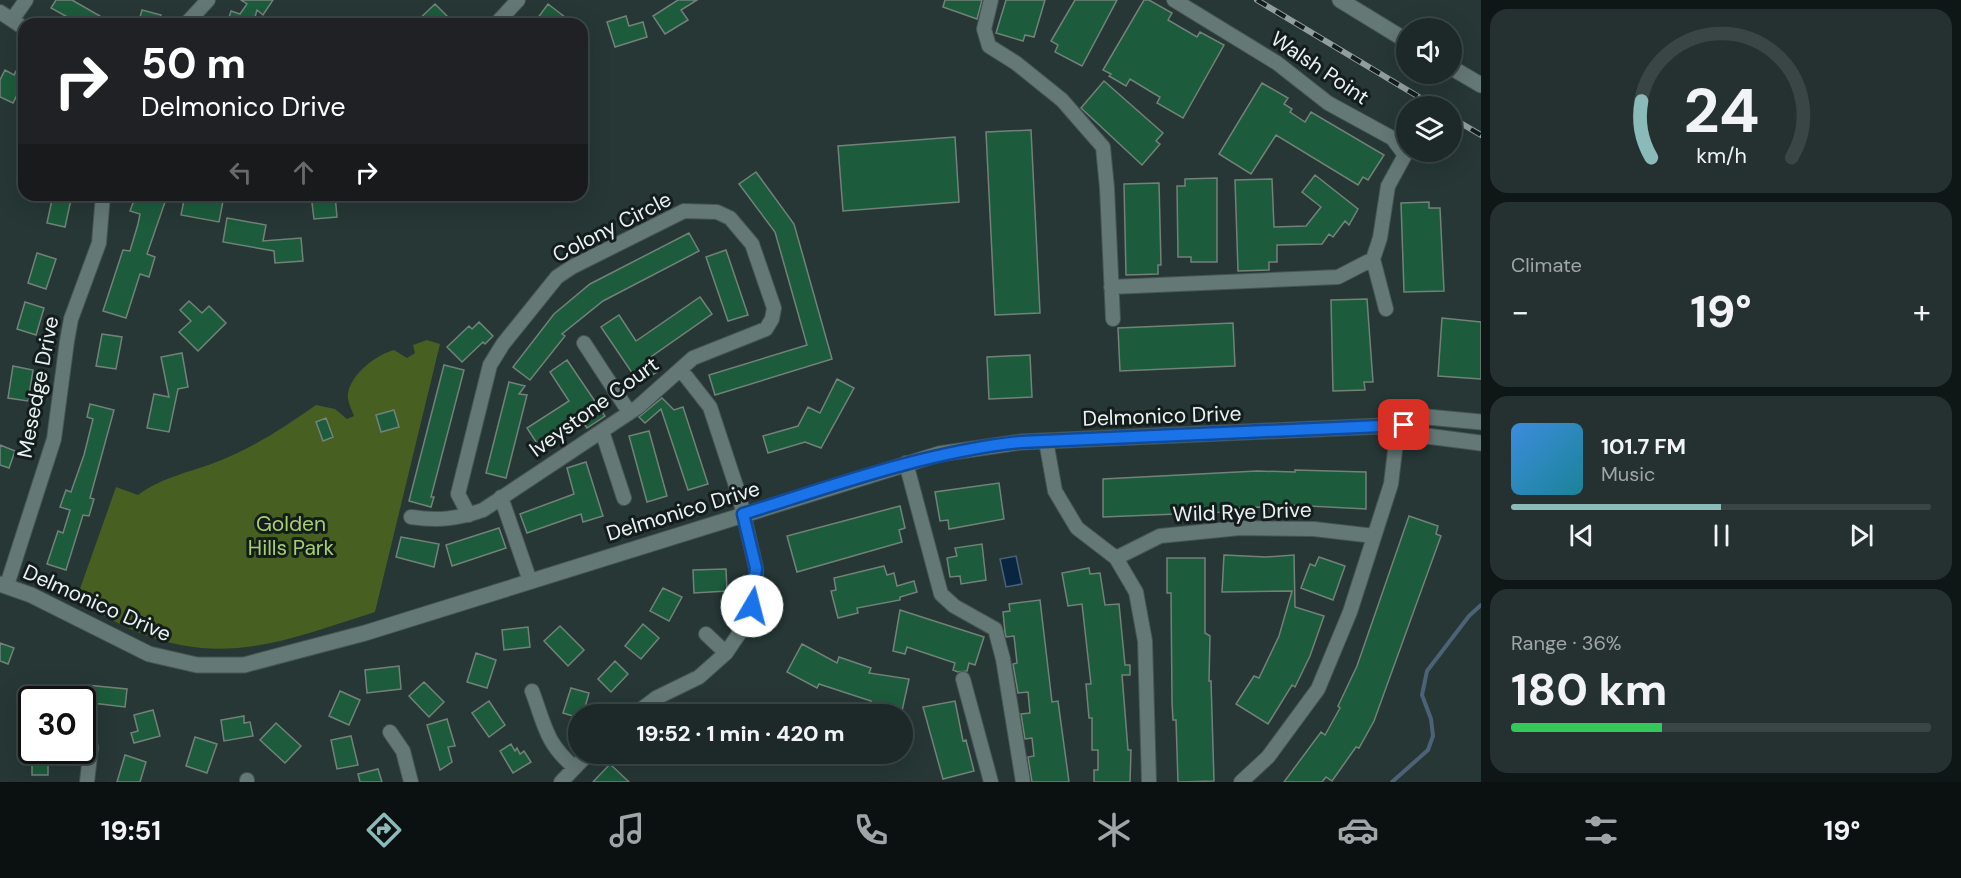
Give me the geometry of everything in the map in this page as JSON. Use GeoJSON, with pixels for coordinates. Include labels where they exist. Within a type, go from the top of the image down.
{"type":"FeatureCollection","features":[{"type":"Feature","properties":{"kind":"street"},"geometry":{"type":"LineString","coordinates":[[20,18],[26,0]]}},
{"type":"Feature","properties":{"kind":"street"},"geometry":{"type":"LineString","coordinates":[[192,18],[208,0]]}},
{"type":"Feature","properties":{"kind":"street"},"geometry":{"type":"LineString","coordinates":[[502,18],[518,0]]}},
{"type":"Feature","properties":{"kind":"street"},"geometry":{"type":"LineString","coordinates":[[991,0],[984,29],[989,46],[1016,63],[1062,100],[1103,147],[1113,319]]}},
{"type":"Feature","properties":{"kind":"street","name":"Walsh Point"},"geometry":{"type":"LineString","coordinates":[[1174,0],[1277,63],[1328,103],[1392,138],[1399,146],[1405,155],[1388,186],[1380,238],[1373,259]]}},
{"type":"Feature","properties":{"kind":"street"},"geometry":{"type":"LineString","coordinates":[[1340,0],[1396,34]]}},
{"type":"Feature","properties":{"kind":"street"},"geometry":{"type":"LineString","coordinates":[[0,12],[18,24]]}},
{"type":"Feature","properties":{"kind":"street"},"geometry":{"type":"LineString","coordinates":[[1462,74],[1481,85]]}},
{"type":"Feature","properties":{"kind":"street","name":"Mesedge Drive"},"geometry":{"type":"LineString","coordinates":[[3,585],[54,439],[69,331],[99,243],[102,201]]}},
{"type":"Feature","properties":{"kind":"street","name":"Colony Circle"},"geometry":{"type":"LineString","coordinates":[[469,515],[458,494],[490,364],[503,344],[557,277],[572,267],[684,211],[717,212],[729,218],[752,244],[774,308],[772,319],[766,329],[756,335],[693,358],[681,370]]}},
{"type":"Feature","properties":{"kind":"street"},"geometry":{"type":"LineString","coordinates":[[1111,287],[1338,277],[1373,259],[1386,309]]}},
{"type":"Feature","properties":{"kind":"street"},"geometry":{"type":"LineString","coordinates":[[584,343],[629,412]]}},
{"type":"Feature","properties":{"kind":"street","name":"Iveystone Court"},"geometry":{"type":"LineString","coordinates":[[411,517],[441,520],[483,510],[629,412],[681,370],[710,407],[743,514],[756,568],[756,587],[745,625],[726,653],[699,676],[672,689],[649,704]]}},
{"type":"Feature","properties":{"kind":"street","name":"Delmonico Drive"},"geometry":{"type":"LineString","coordinates":[[3,585],[149,654],[197,665],[244,665],[275,659],[906,463],[979,446],[1401,425],[1417,416],[1481,422]]}},
{"type":"Feature","properties":{"kind":"street"},"geometry":{"type":"LineString","coordinates":[[1241,782],[1268,757],[1318,689],[1350,612],[1391,484],[1401,425]]}},
{"type":"Feature","properties":{"kind":"street","name":"Delmonico Drive"},"geometry":{"type":"LineString","coordinates":[[1401,425],[1419,435],[1481,443]]}},
{"type":"Feature","properties":{"kind":"street"},"geometry":{"type":"LineString","coordinates":[[602,431],[624,498]]}},
{"type":"Feature","properties":{"kind":"street"},"geometry":{"type":"LineString","coordinates":[[1046,441],[1055,491],[1077,528],[1116,558],[1136,592],[1145,641],[1149,782]]}},
{"type":"Feature","properties":{"kind":"street"},"geometry":{"type":"LineString","coordinates":[[906,463],[941,594],[954,606],[995,629],[1003,659],[1023,782]]}},
{"type":"Feature","properties":{"kind":"street"},"geometry":{"type":"LineString","coordinates":[[501,497],[530,581]]}},
{"type":"Feature","properties":{"kind":"street","name":"Wild Rye Drive"},"geometry":{"type":"LineString","coordinates":[[1116,558],[1160,536],[1240,528],[1314,529],[1374,536]]}},
{"type":"Feature","properties":{"kind":"street"},"geometry":{"type":"LineString","coordinates":[[706,634],[726,653]]}},
{"type":"Feature","properties":{"kind":"street"},"geometry":{"type":"LineString","coordinates":[[963,679],[991,782]]}},
{"type":"Feature","properties":{"kind":"street"},"geometry":{"type":"LineString","coordinates":[[532,691],[548,739],[558,754],[574,767]]}},
{"type":"Feature","properties":{"kind":"street"},"geometry":{"type":"LineString","coordinates":[[390,732],[403,751],[411,782]]}},
{"type":"Feature","properties":{"kind":"street"},"geometry":{"type":"LineString","coordinates":[[87,782],[89,764]]}},
{"type":"Feature","properties":{"kind":"street"},"geometry":{"type":"LineString","coordinates":[[561,782],[577,764]]}},
{"type":"Feature","properties":{"kind":"green space","name":"Golden Hills Park"},"geometry":{"type":"Polygon","coordinates":[[[427,340],[440,344],[375,612],[316,631],[260,645],[203,648],[174,644],[142,634],[76,600],[116,487],[138,495],[167,479],[219,461],[257,443],[316,405],[335,409],[347,419],[354,416],[348,393],[360,372],[387,352],[394,350],[407,358],[415,353],[413,345],[427,340]]]}},
{"type":"Feature","properties":{"kind":"water"},"geometry":{"type":"Polygon","coordinates":[[[1016,556],[1022,584],[1006,587],[1000,559],[1016,556]]]}},
{"type":"Feature","properties":{"kind":"building"},"geometry":{"type":"Polygon","coordinates":[[[56,0],[72,0],[100,16],[99,18],[69,18],[51,8],[56,0]]]}},
{"type":"Feature","properties":{"kind":"building"},"geometry":{"type":"Polygon","coordinates":[[[241,0],[273,0],[263,15],[257,10],[255,18],[229,18],[231,11],[240,14],[247,4],[241,0]]]}},
{"type":"Feature","properties":{"kind":"building"},"geometry":{"type":"Polygon","coordinates":[[[678,0],[697,0],[681,10],[688,20],[665,34],[653,16],[678,0]]]}},
{"type":"Feature","properties":{"kind":"building"},"geometry":{"type":"Polygon","coordinates":[[[945,0],[982,0],[977,19],[943,7],[945,0]]]}},
{"type":"Feature","properties":{"kind":"building"},"geometry":{"type":"Polygon","coordinates":[[[1006,0],[1045,0],[1034,37],[1025,35],[1023,41],[996,33],[1006,0]]]}},
{"type":"Feature","properties":{"kind":"building"},"geometry":{"type":"Polygon","coordinates":[[[1075,0],[1117,0],[1082,66],[1055,52],[1058,45],[1051,41],[1075,0]]]}},
{"type":"Feature","properties":{"kind":"building"},"geometry":{"type":"Polygon","coordinates":[[[1144,0],[1149,0],[1172,13],[1168,20],[1197,37],[1200,32],[1224,45],[1183,118],[1157,103],[1160,97],[1130,79],[1126,86],[1103,70],[1144,0]]]}},
{"type":"Feature","properties":{"kind":"building"},"geometry":{"type":"Polygon","coordinates":[[[435,4],[448,17],[447,18],[420,18],[435,4]]]}},
{"type":"Feature","properties":{"kind":"building"},"geometry":{"type":"Polygon","coordinates":[[[548,4],[566,18],[538,18],[548,4]]]}},
{"type":"Feature","properties":{"kind":"building"},"geometry":{"type":"Polygon","coordinates":[[[142,10],[161,15],[160,18],[140,18],[142,10]]]}},
{"type":"Feature","properties":{"kind":"building"},"geometry":{"type":"Polygon","coordinates":[[[626,16],[629,26],[643,22],[647,37],[615,47],[607,22],[626,16]]]}},
{"type":"Feature","properties":{"kind":"building"},"geometry":{"type":"Polygon","coordinates":[[[18,67],[18,93],[13,103],[0,97],[0,80],[5,70],[14,75],[18,67]]]}},
{"type":"Feature","properties":{"kind":"building"},"geometry":{"type":"Polygon","coordinates":[[[1104,81],[1163,133],[1156,141],[1160,144],[1142,165],[1081,108],[1104,81]]]}},
{"type":"Feature","properties":{"kind":"building"},"geometry":{"type":"Polygon","coordinates":[[[1262,83],[1288,98],[1284,104],[1292,109],[1290,112],[1305,122],[1311,112],[1384,155],[1368,180],[1363,177],[1358,185],[1276,135],[1251,174],[1219,154],[1262,83]]]}},
{"type":"Feature","properties":{"kind":"building"},"geometry":{"type":"Polygon","coordinates":[[[1031,130],[1040,313],[995,315],[986,132],[1031,130]]]}},
{"type":"Feature","properties":{"kind":"building"},"geometry":{"type":"Polygon","coordinates":[[[955,137],[959,202],[843,211],[838,146],[955,137]]]}},
{"type":"Feature","properties":{"kind":"building"},"geometry":{"type":"Polygon","coordinates":[[[756,172],[794,224],[832,359],[715,395],[709,375],[807,345],[775,232],[739,184],[756,172]]]}},
{"type":"Feature","properties":{"kind":"building"},"geometry":{"type":"Polygon","coordinates":[[[1315,175],[1358,209],[1349,225],[1345,221],[1333,237],[1329,234],[1322,244],[1277,245],[1277,262],[1269,262],[1269,270],[1238,271],[1235,180],[1272,179],[1274,227],[1306,226],[1321,207],[1302,192],[1315,175]]]}},
{"type":"Feature","properties":{"kind":"building"},"geometry":{"type":"Polygon","coordinates":[[[1217,178],[1217,262],[1191,262],[1191,257],[1178,257],[1177,186],[1185,186],[1185,179],[1217,178]]]}},
{"type":"Feature","properties":{"kind":"building"},"geometry":{"type":"Polygon","coordinates":[[[1159,183],[1161,265],[1158,265],[1158,274],[1126,275],[1124,184],[1159,183]]]}},
{"type":"Feature","properties":{"kind":"building"},"geometry":{"type":"Polygon","coordinates":[[[52,201],[71,201],[65,227],[47,223],[52,201]]]}},
{"type":"Feature","properties":{"kind":"building"},"geometry":{"type":"Polygon","coordinates":[[[134,201],[165,202],[147,254],[155,257],[149,277],[140,274],[126,318],[103,311],[123,250],[130,251],[138,224],[140,214],[130,211],[134,201]]]}},
{"type":"Feature","properties":{"kind":"building"},"geometry":{"type":"Polygon","coordinates":[[[184,201],[223,201],[219,222],[181,215],[184,201]]]}},
{"type":"Feature","properties":{"kind":"building"},"geometry":{"type":"Polygon","coordinates":[[[312,201],[336,201],[337,217],[314,219],[312,201]]]}},
{"type":"Feature","properties":{"kind":"building"},"geometry":{"type":"Polygon","coordinates":[[[1429,202],[1429,208],[1440,208],[1444,291],[1404,292],[1401,203],[1429,202]]]}},
{"type":"Feature","properties":{"kind":"building"},"geometry":{"type":"Polygon","coordinates":[[[227,218],[266,225],[263,241],[301,238],[303,261],[275,263],[274,251],[223,242],[227,218]]]}},
{"type":"Feature","properties":{"kind":"building"},"geometry":{"type":"Polygon","coordinates":[[[689,233],[699,251],[603,301],[562,334],[565,336],[530,380],[513,367],[554,314],[590,284],[689,233]]]}},
{"type":"Feature","properties":{"kind":"building"},"geometry":{"type":"Polygon","coordinates":[[[726,250],[748,315],[728,321],[706,257],[726,250]]]}},
{"type":"Feature","properties":{"kind":"building"},"geometry":{"type":"Polygon","coordinates":[[[37,253],[56,259],[46,289],[28,283],[37,253]]]}},
{"type":"Feature","properties":{"kind":"building"},"geometry":{"type":"Polygon","coordinates":[[[700,297],[712,314],[648,359],[657,372],[639,383],[601,327],[619,315],[636,341],[700,297]]]}},
{"type":"Feature","properties":{"kind":"building"},"geometry":{"type":"Polygon","coordinates":[[[1367,299],[1373,382],[1364,382],[1365,390],[1333,391],[1331,300],[1367,299]]]}},
{"type":"Feature","properties":{"kind":"building"},"geometry":{"type":"Polygon","coordinates":[[[189,301],[202,313],[209,306],[226,323],[198,351],[179,332],[191,321],[180,310],[189,301]]]}},
{"type":"Feature","properties":{"kind":"building"},"geometry":{"type":"Polygon","coordinates":[[[25,302],[44,308],[36,335],[17,329],[25,302]]]}},
{"type":"Feature","properties":{"kind":"building"},"geometry":{"type":"Polygon","coordinates":[[[1442,318],[1481,322],[1481,379],[1438,376],[1442,318]]]}},
{"type":"Feature","properties":{"kind":"building"},"geometry":{"type":"Polygon","coordinates":[[[479,322],[493,336],[485,344],[483,342],[462,362],[447,347],[469,326],[472,329],[479,322]]]}},
{"type":"Feature","properties":{"kind":"building"},"geometry":{"type":"Polygon","coordinates":[[[1233,323],[1235,366],[1120,371],[1118,328],[1233,323]]]}},
{"type":"Feature","properties":{"kind":"building"},"geometry":{"type":"Polygon","coordinates":[[[102,334],[122,337],[116,369],[96,366],[102,334]]]}},
{"type":"Feature","properties":{"kind":"building"},"geometry":{"type":"Polygon","coordinates":[[[182,353],[188,387],[178,389],[169,432],[147,428],[154,394],[169,397],[161,357],[182,353]]]}},
{"type":"Feature","properties":{"kind":"building"},"geometry":{"type":"Polygon","coordinates":[[[1030,355],[1032,397],[989,399],[987,357],[1030,355]]]}},
{"type":"Feature","properties":{"kind":"building"},"geometry":{"type":"Polygon","coordinates":[[[567,360],[605,416],[587,428],[581,419],[540,448],[527,428],[569,401],[550,372],[567,360]]]}},
{"type":"Feature","properties":{"kind":"building"},"geometry":{"type":"Polygon","coordinates":[[[444,365],[464,370],[431,497],[434,497],[431,507],[409,501],[444,365]]]}},
{"type":"Feature","properties":{"kind":"building"},"geometry":{"type":"Polygon","coordinates":[[[13,366],[33,370],[28,401],[8,398],[13,366]]]}},
{"type":"Feature","properties":{"kind":"building"},"geometry":{"type":"Polygon","coordinates":[[[837,379],[854,388],[821,448],[805,442],[768,453],[763,436],[798,426],[808,407],[820,413],[837,379]]]}},
{"type":"Feature","properties":{"kind":"building"},"geometry":{"type":"Polygon","coordinates":[[[509,382],[525,386],[519,394],[527,395],[506,478],[486,473],[509,382]]]}},
{"type":"Feature","properties":{"kind":"building"},"geometry":{"type":"Polygon","coordinates":[[[662,398],[674,410],[683,407],[708,484],[688,490],[661,409],[645,423],[639,417],[662,398]]]}},
{"type":"Feature","properties":{"kind":"building"},"geometry":{"type":"Polygon","coordinates":[[[90,404],[114,410],[90,498],[94,499],[89,516],[83,515],[66,570],[47,564],[58,531],[63,533],[70,510],[60,507],[66,490],[71,492],[84,455],[93,419],[87,417],[90,404]]]}},
{"type":"Feature","properties":{"kind":"building"},"geometry":{"type":"Polygon","coordinates":[[[394,410],[399,427],[381,432],[376,415],[394,410]]]}},
{"type":"Feature","properties":{"kind":"building"},"geometry":{"type":"Polygon","coordinates":[[[326,418],[333,437],[323,441],[316,422],[326,418]]]}},
{"type":"Feature","properties":{"kind":"building"},"geometry":{"type":"Polygon","coordinates":[[[649,431],[667,496],[647,502],[629,436],[649,431]]]}},
{"type":"Feature","properties":{"kind":"building"},"geometry":{"type":"Polygon","coordinates":[[[0,445],[15,451],[9,468],[0,465],[0,445]]]}},
{"type":"Feature","properties":{"kind":"building"},"geometry":{"type":"Polygon","coordinates":[[[586,462],[603,516],[583,522],[581,514],[527,533],[520,514],[574,494],[567,468],[586,462]]]}},
{"type":"Feature","properties":{"kind":"building"},"geometry":{"type":"Polygon","coordinates":[[[1295,470],[1366,472],[1366,509],[1290,505],[1290,509],[1256,507],[1226,509],[1226,512],[1103,517],[1103,479],[1257,471],[1295,472],[1295,470]]]}},
{"type":"Feature","properties":{"kind":"building"},"geometry":{"type":"Polygon","coordinates":[[[999,483],[1004,519],[949,529],[948,520],[940,521],[935,492],[999,483]]]}},
{"type":"Feature","properties":{"kind":"building"},"geometry":{"type":"Polygon","coordinates":[[[900,506],[905,528],[899,530],[902,542],[797,572],[787,536],[900,506]]]}},
{"type":"Feature","properties":{"kind":"building"},"geometry":{"type":"Polygon","coordinates":[[[1409,516],[1438,526],[1436,534],[1441,536],[1374,721],[1359,748],[1356,747],[1332,781],[1326,777],[1322,782],[1284,782],[1321,732],[1325,735],[1340,708],[1338,706],[1357,666],[1409,516]]]}},
{"type":"Feature","properties":{"kind":"building"},"geometry":{"type":"Polygon","coordinates":[[[499,528],[506,548],[452,566],[446,545],[499,528]]]}},
{"type":"Feature","properties":{"kind":"building"},"geometry":{"type":"Polygon","coordinates":[[[401,537],[439,544],[434,567],[396,557],[401,537]]]}},
{"type":"Feature","properties":{"kind":"building"},"geometry":{"type":"Polygon","coordinates":[[[982,544],[986,580],[961,584],[960,576],[950,577],[947,558],[957,556],[955,548],[982,544]]]}},
{"type":"Feature","properties":{"kind":"building"},"geometry":{"type":"Polygon","coordinates":[[[1224,555],[1266,557],[1294,555],[1295,607],[1324,616],[1310,656],[1295,687],[1292,685],[1268,724],[1236,704],[1254,676],[1259,678],[1279,636],[1292,591],[1222,592],[1224,555]]]}},
{"type":"Feature","properties":{"kind":"building"},"geometry":{"type":"Polygon","coordinates":[[[1319,557],[1345,566],[1333,600],[1301,588],[1310,564],[1315,566],[1319,557]]]}},
{"type":"Feature","properties":{"kind":"building"},"geometry":{"type":"Polygon","coordinates":[[[1167,558],[1205,558],[1205,633],[1210,636],[1209,681],[1211,681],[1214,781],[1178,782],[1176,720],[1173,720],[1172,702],[1171,593],[1167,593],[1167,558]]]}},
{"type":"Feature","properties":{"kind":"building"},"geometry":{"type":"Polygon","coordinates":[[[884,566],[887,575],[894,573],[897,586],[914,581],[917,592],[900,597],[900,600],[857,608],[858,613],[838,618],[831,591],[836,590],[834,578],[884,566]]]}},
{"type":"Feature","properties":{"kind":"building"},"geometry":{"type":"Polygon","coordinates":[[[1089,568],[1090,574],[1100,573],[1105,605],[1119,604],[1125,665],[1130,665],[1130,675],[1122,675],[1128,750],[1131,750],[1130,782],[1094,782],[1094,770],[1098,770],[1098,750],[1092,750],[1092,718],[1089,718],[1086,684],[1091,684],[1082,604],[1068,606],[1062,573],[1089,568]]]}},
{"type":"Feature","properties":{"kind":"building"},"geometry":{"type":"Polygon","coordinates":[[[726,569],[727,591],[694,593],[693,570],[726,569]]]}},
{"type":"Feature","properties":{"kind":"building"},"geometry":{"type":"Polygon","coordinates":[[[663,588],[682,597],[669,621],[650,611],[663,588]]]}},
{"type":"Feature","properties":{"kind":"building"},"geometry":{"type":"Polygon","coordinates":[[[1040,600],[1052,702],[1058,701],[1069,782],[1032,782],[1028,757],[1034,756],[1032,738],[1025,739],[1021,714],[1030,713],[1028,692],[1018,693],[1013,664],[1017,663],[1014,636],[1006,637],[1005,632],[1003,612],[1010,611],[1009,604],[1040,600]]]}},
{"type":"Feature","properties":{"kind":"building"},"geometry":{"type":"Polygon","coordinates":[[[900,610],[984,637],[975,665],[969,663],[967,671],[958,672],[953,670],[955,663],[907,647],[905,654],[893,651],[900,610]]]}},
{"type":"Feature","properties":{"kind":"building"},"geometry":{"type":"Polygon","coordinates":[[[643,624],[659,638],[641,659],[625,646],[643,624]]]}},
{"type":"Feature","properties":{"kind":"building"},"geometry":{"type":"Polygon","coordinates":[[[560,626],[584,650],[568,666],[544,641],[560,626]]]}},
{"type":"Feature","properties":{"kind":"building"},"geometry":{"type":"Polygon","coordinates":[[[528,627],[530,647],[504,650],[502,630],[528,627]]]}},
{"type":"Feature","properties":{"kind":"building"},"geometry":{"type":"Polygon","coordinates":[[[0,643],[14,648],[8,664],[0,661],[0,643]]]}},
{"type":"Feature","properties":{"kind":"building"},"geometry":{"type":"Polygon","coordinates":[[[802,644],[837,663],[839,657],[871,668],[869,673],[909,679],[904,704],[870,704],[871,701],[819,684],[817,688],[787,672],[802,644]]]}},
{"type":"Feature","properties":{"kind":"building"},"geometry":{"type":"Polygon","coordinates":[[[476,653],[496,660],[487,688],[467,682],[476,653]]]}},
{"type":"Feature","properties":{"kind":"building"},"geometry":{"type":"Polygon","coordinates":[[[615,661],[628,674],[611,692],[598,679],[615,661]]]}},
{"type":"Feature","properties":{"kind":"building"},"geometry":{"type":"Polygon","coordinates":[[[399,666],[401,689],[367,693],[365,670],[399,666]]]}},
{"type":"Feature","properties":{"kind":"building"},"geometry":{"type":"Polygon","coordinates":[[[424,682],[444,702],[429,717],[409,696],[424,682]]]}},
{"type":"Feature","properties":{"kind":"building"},"geometry":{"type":"Polygon","coordinates":[[[86,685],[127,689],[125,707],[96,703],[96,686],[86,685]]]}},
{"type":"Feature","properties":{"kind":"building"},"geometry":{"type":"Polygon","coordinates":[[[571,688],[589,693],[586,704],[568,704],[568,715],[563,713],[571,688]]]}},
{"type":"Feature","properties":{"kind":"building"},"geometry":{"type":"Polygon","coordinates":[[[340,691],[360,700],[349,725],[329,716],[340,691]]]}},
{"type":"Feature","properties":{"kind":"building"},"geometry":{"type":"Polygon","coordinates":[[[489,701],[505,725],[489,737],[472,713],[489,701]]]}},
{"type":"Feature","properties":{"kind":"building"},"geometry":{"type":"Polygon","coordinates":[[[955,701],[963,741],[966,740],[974,771],[943,779],[923,707],[955,701]]]}},
{"type":"Feature","properties":{"kind":"building"},"geometry":{"type":"Polygon","coordinates":[[[153,710],[160,736],[134,743],[131,733],[138,731],[134,715],[153,710]]]}},
{"type":"Feature","properties":{"kind":"building"},"geometry":{"type":"Polygon","coordinates":[[[244,716],[244,723],[250,722],[253,736],[224,741],[221,720],[244,716]]]}},
{"type":"Feature","properties":{"kind":"building"},"geometry":{"type":"Polygon","coordinates":[[[447,719],[455,746],[448,747],[452,762],[440,770],[427,725],[447,719]]]}},
{"type":"Feature","properties":{"kind":"building"},"geometry":{"type":"Polygon","coordinates":[[[276,723],[301,746],[285,763],[260,740],[276,723]]]}},
{"type":"Feature","properties":{"kind":"building"},"geometry":{"type":"Polygon","coordinates":[[[351,736],[358,765],[337,769],[331,740],[351,736]]]}},
{"type":"Feature","properties":{"kind":"building"},"geometry":{"type":"Polygon","coordinates":[[[195,737],[217,744],[207,773],[186,766],[195,737]]]}},
{"type":"Feature","properties":{"kind":"building"},"geometry":{"type":"Polygon","coordinates":[[[511,744],[520,754],[524,751],[531,762],[513,773],[500,751],[511,744]]]}},
{"type":"Feature","properties":{"kind":"building"},"geometry":{"type":"Polygon","coordinates":[[[125,755],[146,762],[140,782],[117,782],[125,755]]]}},
{"type":"Feature","properties":{"kind":"building"},"geometry":{"type":"Polygon","coordinates":[[[32,764],[48,764],[48,775],[32,775],[32,764]]]}},
{"type":"Feature","properties":{"kind":"building"},"geometry":{"type":"Polygon","coordinates":[[[610,764],[629,782],[593,782],[610,764]]]}},
{"type":"Feature","properties":{"kind":"building"},"geometry":{"type":"Polygon","coordinates":[[[378,769],[382,782],[360,782],[358,774],[378,769]]]}},
{"type":"Feature","properties":{"kind":"waterway"},"geometry":{"type":"LineString","coordinates":[[1392,782],[1428,750],[1433,736],[1431,719],[1422,695],[1427,671],[1469,616],[1481,605]]}},
{"type":"Feature","properties":{"kind":"railway"},"geometry":{"type":"LineString","coordinates":[[1257,0],[1417,96]]}},
{"type":"Feature","properties":{"kind":"railway"},"geometry":{"type":"LineString","coordinates":[[1462,124],[1481,135]]}},
{"type":"Feature","properties":{"kind":"route"},"geometry":{"type":"LineString","coordinates":[[752,606],[756,587],[756,568],[743,514],[906,463],[979,446],[1021,442],[1404,425]]}}]}
